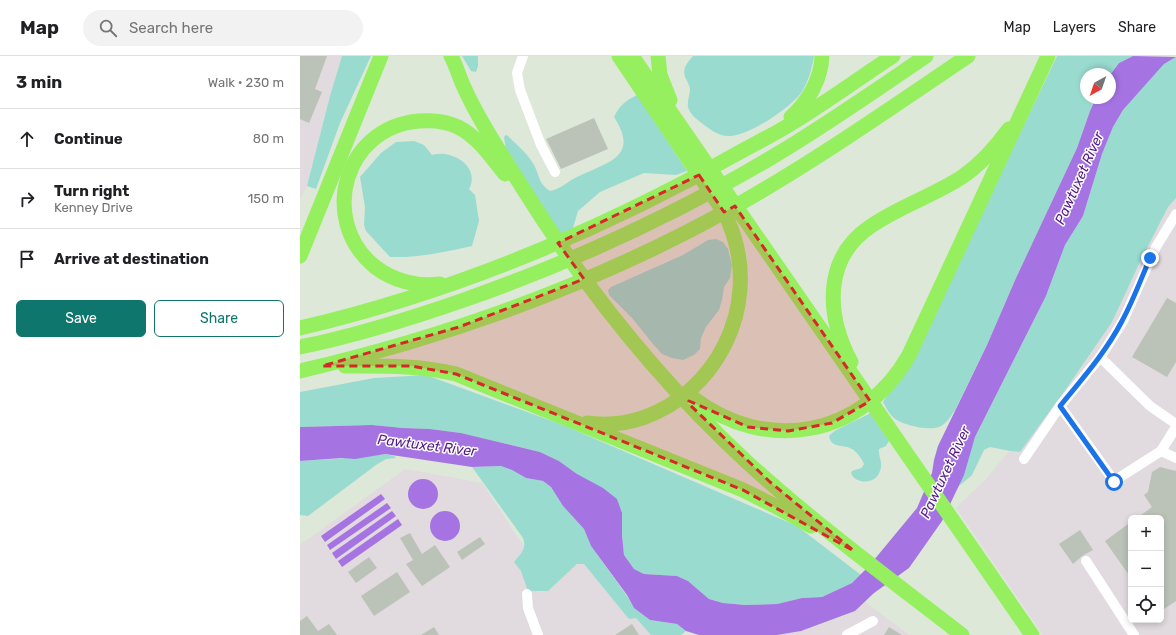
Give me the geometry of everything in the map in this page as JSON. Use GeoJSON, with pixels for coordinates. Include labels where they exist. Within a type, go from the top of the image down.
{"type":"FeatureCollection","features":[{"type":"Feature","properties":{"kind":"highway"},"geometry":{"type":"LineString","coordinates":[[300,256],[381,56]]}},
{"type":"Feature","properties":{"kind":"highway"},"geometry":{"type":"LineString","coordinates":[[451,56],[463,85],[494,141],[547,226]]}},
{"type":"Feature","properties":{"kind":"highway"},"geometry":{"type":"LineString","coordinates":[[619,56],[749,227],[860,383],[880,416],[1032,635]]}},
{"type":"Feature","properties":{"kind":"highway"},"geometry":{"type":"LineString","coordinates":[[632,56],[694,156]]}},
{"type":"Feature","properties":{"kind":"highway"},"geometry":{"type":"LineString","coordinates":[[562,417],[580,422],[616,424],[637,419],[659,411],[673,403],[703,378],[718,358],[734,323],[740,289],[740,268],[738,250],[734,235],[694,156],[665,89],[660,75],[658,56]]}},
{"type":"Feature","properties":{"kind":"highway"},"geometry":{"type":"LineString","coordinates":[[742,151],[792,117],[803,105],[820,73],[822,56]]}},
{"type":"Feature","properties":{"kind":"highway"},"geometry":{"type":"LineString","coordinates":[[300,328],[405,300],[540,250],[617,216],[681,185],[799,119],[893,56]]}},
{"type":"Feature","properties":{"kind":"highway"},"geometry":{"type":"LineString","coordinates":[[300,347],[370,329],[456,303],[529,277],[625,235],[694,201],[775,155],[822,126],[926,56]]}},
{"type":"Feature","properties":{"kind":"highway"},"geometry":{"type":"LineString","coordinates":[[300,371],[392,348],[486,318],[565,288],[643,253],[707,221],[786,177],[968,56]]}},
{"type":"Feature","properties":{"kind":"highway"},"geometry":{"type":"LineString","coordinates":[[696,406],[740,424],[764,430],[788,432],[818,427],[842,418],[864,406],[882,391],[897,374],[909,355],[1022,115],[1048,56]]}},
{"type":"Feature","properties":{"kind":"highway"},"geometry":{"type":"LineString","coordinates":[[860,383],[838,331],[834,310],[834,284],[837,271],[845,254],[856,240],[870,227],[949,185],[981,161],[996,146],[1010,127],[1042,71]]}},
{"type":"Feature","properties":{"kind":"highway"},"geometry":{"type":"LineString","coordinates":[[468,277],[431,285],[404,282],[393,278],[377,268],[366,259],[355,244],[345,217],[345,189],[350,172],[358,156],[370,142],[378,136],[394,127],[415,121],[432,121],[457,127],[470,135],[482,146],[547,226],[600,300],[663,376],[696,406],[730,446],[765,478],[962,635]]}},
{"type":"Feature","properties":{"kind":"highway"},"geometry":{"type":"LineString","coordinates":[[322,366],[402,366],[443,371],[470,379],[758,497],[854,550]]}},
{"type":"Feature","properties":{"kind":"highway"},"geometry":{"type":"LineString","coordinates":[[999,588],[1036,635]]}},
{"type":"Feature","properties":{"kind":"street"},"geometry":{"type":"LineString","coordinates":[[523,56],[517,73],[519,86],[541,145],[555,172]]}},
{"type":"Feature","properties":{"kind":"street"},"geometry":{"type":"LineString","coordinates":[[1024,459],[1060,406],[1100,357],[1123,321],[1150,258],[1176,214]]}},
{"type":"Feature","properties":{"kind":"street"},"geometry":{"type":"LineString","coordinates":[[1100,357],[1150,406],[1176,424]]}},
{"type":"Feature","properties":{"kind":"street"},"geometry":{"type":"LineString","coordinates":[[1060,406],[1114,482],[1161,451],[1176,427]]}},
{"type":"Feature","properties":{"kind":"street"},"geometry":{"type":"LineString","coordinates":[[1161,451],[1176,458]]}},
{"type":"Feature","properties":{"kind":"street"},"geometry":{"type":"LineString","coordinates":[[1086,561],[1134,635]]}},
{"type":"Feature","properties":{"kind":"street"},"geometry":{"type":"LineString","coordinates":[[527,594],[528,608],[538,635]]}},
{"type":"Feature","properties":{"kind":"street"},"geometry":{"type":"LineString","coordinates":[[847,635],[873,621]]}},
{"type":"Feature","properties":{"kind":"highlighted area"},"geometry":{"type":"Polygon","coordinates":[[[699,175],[724,212],[735,206],[870,401],[832,423],[788,431],[748,427],[689,401],[688,403],[770,482],[854,551],[743,490],[456,374],[411,366],[322,366],[459,327],[584,279],[558,243],[699,175]]]}},
{"type":"Feature","properties":{"kind":"shaded area"},"geometry":{"type":"Polygon","coordinates":[[[300,56],[342,56],[307,186],[300,199],[300,56]]]}},
{"type":"Feature","properties":{"kind":"shaded area"},"geometry":{"type":"Polygon","coordinates":[[[342,56],[371,56],[340,123],[316,189],[307,186],[342,56]]]}},
{"type":"Feature","properties":{"kind":"shaded area"},"geometry":{"type":"Polygon","coordinates":[[[462,56],[478,56],[478,66],[476,72],[471,71],[462,56]]]}},
{"type":"Feature","properties":{"kind":"shaded area"},"geometry":{"type":"Polygon","coordinates":[[[693,56],[814,56],[808,80],[801,93],[788,106],[769,120],[749,131],[727,136],[720,135],[704,125],[694,117],[689,110],[688,102],[690,89],[684,71],[686,65],[693,56]]]}},
{"type":"Feature","properties":{"kind":"shaded area"},"geometry":{"type":"Polygon","coordinates":[[[1057,56],[1133,56],[1119,63],[1115,68],[1080,68],[1080,104],[1093,104],[1077,148],[1016,278],[987,345],[955,410],[945,423],[936,428],[917,427],[898,421],[892,416],[883,402],[893,386],[1012,150],[1057,56]]]}},
{"type":"Feature","properties":{"kind":"shaded area"},"geometry":{"type":"Polygon","coordinates":[[[1176,57],[1176,198],[1168,207],[1112,322],[1020,452],[990,447],[984,450],[972,475],[959,486],[975,437],[1046,296],[1065,245],[1083,216],[1102,154],[1113,127],[1123,110],[1164,64],[1176,57]]]}},
{"type":"Feature","properties":{"kind":"shaded area"},"geometry":{"type":"Polygon","coordinates":[[[637,95],[687,171],[676,175],[644,173],[600,192],[578,211],[573,228],[560,235],[506,150],[504,137],[506,135],[508,136],[529,157],[543,185],[550,191],[554,190],[600,167],[617,156],[622,150],[624,141],[621,130],[614,117],[618,109],[623,104],[637,95]]]}},
{"type":"Feature","properties":{"kind":"shaded area"},"geometry":{"type":"Polygon","coordinates":[[[414,141],[424,145],[432,155],[440,154],[456,157],[468,167],[472,181],[469,189],[475,195],[479,221],[472,246],[421,256],[390,257],[366,231],[364,225],[365,207],[360,177],[381,153],[396,142],[414,141]]]}},
{"type":"Feature","properties":{"kind":"shaded area"},"geometry":{"type":"Polygon","coordinates":[[[1176,198],[1176,635],[1043,635],[956,508],[987,478],[1010,451],[1020,452],[1139,264],[1168,207],[1176,198]]]}},
{"type":"Feature","properties":{"kind":"shaded area"},"geometry":{"type":"Polygon","coordinates":[[[716,239],[723,242],[728,249],[732,265],[730,278],[724,287],[719,310],[706,327],[701,338],[700,349],[694,355],[683,360],[662,354],[632,318],[609,295],[608,290],[611,287],[683,255],[708,240],[716,239]]]}},
{"type":"Feature","properties":{"kind":"shaded area"},"geometry":{"type":"Polygon","coordinates":[[[426,375],[563,425],[797,526],[861,575],[852,583],[822,597],[802,598],[777,604],[745,605],[723,603],[709,599],[688,581],[677,576],[644,574],[634,569],[624,555],[622,535],[577,474],[559,461],[540,452],[461,433],[430,429],[372,425],[300,427],[300,392],[374,378],[426,375]]]}},
{"type":"Feature","properties":{"kind":"shaded area"},"geometry":{"type":"Polygon","coordinates":[[[870,413],[889,441],[886,446],[879,449],[881,468],[878,475],[872,480],[864,482],[853,477],[851,473],[854,470],[862,468],[864,464],[856,452],[849,448],[835,445],[830,440],[829,436],[836,430],[870,413]]]}},
{"type":"Feature","properties":{"kind":"shaded area"},"geometry":{"type":"Polygon","coordinates":[[[385,454],[396,458],[386,459],[376,465],[308,516],[300,515],[300,461],[385,454]]]}},
{"type":"Feature","properties":{"kind":"shaded area"},"geometry":{"type":"Polygon","coordinates":[[[501,466],[526,478],[543,481],[551,487],[563,506],[584,529],[591,546],[634,608],[650,620],[677,624],[686,631],[681,635],[651,635],[636,618],[628,618],[584,564],[577,564],[548,591],[528,591],[521,571],[514,562],[524,548],[523,538],[472,467],[501,466]]]}},
{"type":"Feature","properties":{"kind":"shaded area"},"geometry":{"type":"Polygon","coordinates":[[[405,469],[482,483],[548,583],[548,591],[577,564],[584,564],[628,618],[636,618],[651,635],[300,635],[300,545],[405,469]]]}},
{"type":"Feature","properties":{"kind":"shaded area"},"geometry":{"type":"Polygon","coordinates":[[[865,602],[909,635],[777,635],[801,631],[841,617],[855,611],[865,602]]]}},
{"type":"Feature","properties":{"kind":"water","name":"Pawtuxet River"},"geometry":{"type":"Polygon","coordinates":[[[1133,56],[1176,57],[1164,64],[1123,110],[1113,127],[1102,154],[1083,216],[1065,245],[1046,296],[975,437],[964,475],[942,521],[909,568],[874,593],[855,611],[801,631],[777,635],[699,635],[686,631],[677,624],[650,620],[634,608],[627,595],[591,546],[584,529],[563,506],[551,487],[543,481],[526,478],[501,466],[472,467],[385,454],[355,459],[342,458],[300,461],[300,427],[372,425],[430,429],[461,433],[540,452],[559,461],[577,474],[603,488],[617,499],[622,513],[624,555],[634,569],[644,574],[677,576],[688,581],[709,599],[723,603],[745,605],[777,604],[802,598],[822,597],[852,583],[869,566],[917,508],[932,473],[938,446],[987,345],[1016,278],[1077,148],[1093,104],[1116,104],[1115,68],[1119,63],[1133,56]]]}},
{"type":"Feature","properties":{"kind":"water"},"geometry":{"type":"Polygon","coordinates":[[[423,479],[434,483],[438,494],[434,505],[423,509],[412,505],[408,494],[412,483],[423,479]]]}},
{"type":"Feature","properties":{"kind":"water"},"geometry":{"type":"Polygon","coordinates":[[[381,494],[385,499],[325,542],[321,536],[381,494]]]}},
{"type":"Feature","properties":{"kind":"water"},"geometry":{"type":"Polygon","coordinates":[[[387,503],[391,508],[330,550],[327,545],[387,503]]]}},
{"type":"Feature","properties":{"kind":"water"},"geometry":{"type":"Polygon","coordinates":[[[392,511],[396,516],[336,559],[332,553],[392,511]]]}},
{"type":"Feature","properties":{"kind":"water"},"geometry":{"type":"Polygon","coordinates":[[[445,511],[456,515],[460,526],[456,537],[445,541],[434,537],[430,526],[434,515],[445,511]]]}},
{"type":"Feature","properties":{"kind":"water"},"geometry":{"type":"Polygon","coordinates":[[[398,519],[402,525],[342,567],[338,561],[398,519]]]}},
{"type":"Feature","properties":{"kind":"building"},"geometry":{"type":"Polygon","coordinates":[[[300,56],[327,56],[315,89],[322,92],[309,123],[300,119],[300,56]]]}},
{"type":"Feature","properties":{"kind":"building"},"geometry":{"type":"Polygon","coordinates":[[[594,118],[608,149],[561,169],[546,139],[594,118]]]}},
{"type":"Feature","properties":{"kind":"building"},"geometry":{"type":"Polygon","coordinates":[[[1167,298],[1176,303],[1176,362],[1167,377],[1132,357],[1167,298]]]}},
{"type":"Feature","properties":{"kind":"building"},"geometry":{"type":"Polygon","coordinates":[[[1160,467],[1176,471],[1176,601],[1164,609],[1164,515],[1141,515],[1152,507],[1144,495],[1148,492],[1152,472],[1160,467]]]}},
{"type":"Feature","properties":{"kind":"building"},"geometry":{"type":"Polygon","coordinates":[[[1128,524],[1128,574],[1105,541],[1128,524]]]}},
{"type":"Feature","properties":{"kind":"building"},"geometry":{"type":"Polygon","coordinates":[[[1080,530],[1093,550],[1082,556],[1073,564],[1059,544],[1080,530]]]}},
{"type":"Feature","properties":{"kind":"building"},"geometry":{"type":"Polygon","coordinates":[[[410,533],[422,554],[435,545],[450,567],[422,586],[406,564],[413,560],[400,538],[410,533]]]}},
{"type":"Feature","properties":{"kind":"building"},"geometry":{"type":"Polygon","coordinates":[[[480,537],[485,544],[462,560],[457,552],[480,537]]]}},
{"type":"Feature","properties":{"kind":"building"},"geometry":{"type":"Polygon","coordinates":[[[369,557],[377,568],[356,583],[348,572],[369,557]]]}},
{"type":"Feature","properties":{"kind":"building"},"geometry":{"type":"Polygon","coordinates":[[[397,572],[410,592],[374,616],[361,596],[397,572]]]}},
{"type":"Feature","properties":{"kind":"building"},"geometry":{"type":"Polygon","coordinates":[[[307,616],[318,631],[329,624],[337,635],[300,635],[300,621],[307,616]]]}},
{"type":"Feature","properties":{"kind":"building"},"geometry":{"type":"Polygon","coordinates":[[[632,624],[639,635],[615,635],[632,624]]]}},
{"type":"Feature","properties":{"kind":"building"},"geometry":{"type":"Polygon","coordinates":[[[434,627],[439,635],[421,635],[434,627]]]}},
{"type":"Feature","properties":{"kind":"building"},"geometry":{"type":"Polygon","coordinates":[[[889,627],[902,635],[884,635],[889,627]]]}},
{"type":"Feature","properties":{"kind":"route"},"geometry":{"type":"LineString","coordinates":[[1114,482],[1060,406],[1100,357],[1123,321],[1150,258]]}}]}
